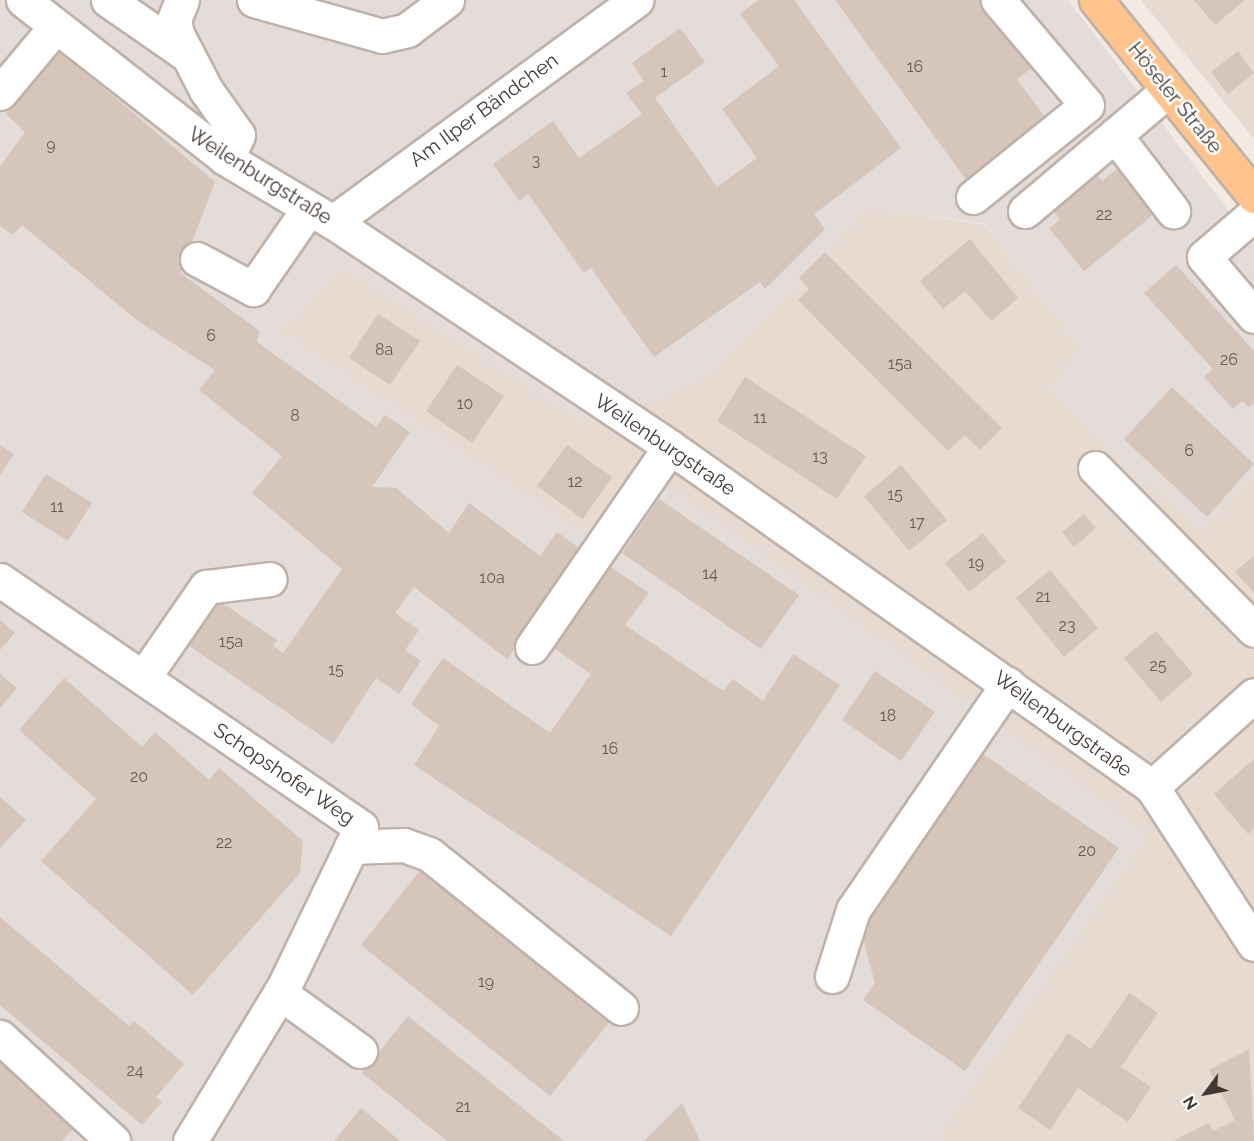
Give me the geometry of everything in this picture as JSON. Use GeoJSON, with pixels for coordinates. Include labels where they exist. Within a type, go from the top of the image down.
{"type":"FeatureCollection","features":[{"type":"Feature","properties":{"kind":"main road","name":"Höseler Straße"},"geometry":{"type":"LineString","coordinates":[[1096,0],[1254,196]]}},
{"type":"Feature","properties":{"kind":"street","name":"Weilenburgstraße"},"geometry":{"type":"LineString","coordinates":[[24,0],[227,159],[321,215],[670,447],[1152,787],[1254,944]]}},
{"type":"Feature","properties":{"kind":"street"},"geometry":{"type":"LineString","coordinates":[[108,0],[187,55]]}},
{"type":"Feature","properties":{"kind":"street"},"geometry":{"type":"LineString","coordinates":[[182,0],[174,20],[187,55],[238,135],[227,159]]}},
{"type":"Feature","properties":{"kind":"street"},"geometry":{"type":"LineString","coordinates":[[254,0],[382,36],[407,30],[447,0]]}},
{"type":"Feature","properties":{"kind":"street"},"geometry":{"type":"LineString","coordinates":[[973,197],[1087,105],[998,0]]}},
{"type":"Feature","properties":{"kind":"street","name":"Am Ilper Bändchen"},"geometry":{"type":"LineString","coordinates":[[197,259],[253,289],[321,215],[621,4]]}},
{"type":"Feature","properties":{"kind":"street"},"geometry":{"type":"LineString","coordinates":[[0,93],[56,26]]}},
{"type":"Feature","properties":{"kind":"street"},"geometry":{"type":"LineString","coordinates":[[1025,211],[1168,90]]}},
{"type":"Feature","properties":{"kind":"street"},"geometry":{"type":"LineString","coordinates":[[1115,135],[1173,211]]}},
{"type":"Feature","properties":{"kind":"street"},"geometry":{"type":"LineString","coordinates":[[1254,214],[1203,257],[1254,316]]}},
{"type":"Feature","properties":{"kind":"street"},"geometry":{"type":"LineString","coordinates":[[532,647],[670,447]]}},
{"type":"Feature","properties":{"kind":"street"},"geometry":{"type":"LineString","coordinates":[[1095,468],[1254,630]]}},
{"type":"Feature","properties":{"kind":"street"},"geometry":{"type":"LineString","coordinates":[[143,678],[206,587],[270,579]]}},
{"type":"Feature","properties":{"kind":"street","name":"Schopshofer Weg"},"geometry":{"type":"LineString","coordinates":[[0,580],[361,827],[280,993],[201,1136]]}},
{"type":"Feature","properties":{"kind":"street"},"geometry":{"type":"LineString","coordinates":[[832,976],[853,910],[1008,684]]}},
{"type":"Feature","properties":{"kind":"street"},"geometry":{"type":"LineString","coordinates":[[1152,787],[1249,711]]}},
{"type":"Feature","properties":{"kind":"street"},"geometry":{"type":"LineString","coordinates":[[351,847],[404,845],[429,854],[621,1008]]}},
{"type":"Feature","properties":{"kind":"street"},"geometry":{"type":"LineString","coordinates":[[280,993],[360,1051]]}},
{"type":"Feature","properties":{"kind":"street"},"geometry":{"type":"LineString","coordinates":[[0,1037],[113,1141]]}},
{"type":"Feature","properties":{"kind":"shaded area"},"geometry":{"type":"Polygon","coordinates":[[[0,0],[1068,0],[1254,244],[1254,478],[1201,533],[1050,390],[1081,348],[986,224],[870,207],[712,373],[589,426],[345,268],[277,330],[599,544],[647,470],[1148,834],[940,1136],[943,1141],[0,1141],[0,0]]]}},
{"type":"Feature","properties":{"kind":"shaded area"},"geometry":{"type":"Polygon","coordinates":[[[1141,0],[1254,0],[1254,139],[1141,0]]]}},
{"type":"Feature","properties":{"kind":"shaded area"},"geometry":{"type":"Polygon","coordinates":[[[870,207],[986,225],[1081,348],[1050,390],[1201,533],[1254,478],[1254,1141],[943,1141],[939,1136],[1148,834],[599,544],[277,330],[345,268],[589,426],[712,373],[870,207]]]}},
{"type":"Feature","properties":{"kind":"building"},"geometry":{"type":"Polygon","coordinates":[[[758,0],[794,0],[901,148],[814,214],[825,229],[765,289],[760,282],[654,357],[591,268],[584,273],[528,194],[519,201],[493,164],[553,121],[579,158],[642,114],[626,93],[644,81],[632,63],[680,28],[705,62],[655,98],[717,187],[757,158],[722,109],[779,66],[740,14],[758,0]]]}},
{"type":"Feature","properties":{"kind":"building"},"geometry":{"type":"Polygon","coordinates":[[[835,0],[983,0],[1032,68],[1017,79],[1048,122],[967,181],[835,0]]]}},
{"type":"Feature","properties":{"kind":"building"},"geometry":{"type":"Polygon","coordinates":[[[1194,0],[1245,0],[1215,25],[1194,0]]]}},
{"type":"Feature","properties":{"kind":"building"},"geometry":{"type":"Polygon","coordinates":[[[56,48],[215,182],[180,273],[260,331],[257,342],[376,427],[385,415],[410,432],[372,487],[396,488],[449,533],[469,503],[540,556],[557,532],[583,551],[507,659],[414,587],[395,613],[419,630],[405,650],[421,661],[399,694],[376,678],[333,744],[185,643],[215,598],[277,640],[273,646],[283,653],[342,569],[252,493],[282,456],[199,390],[215,370],[138,321],[22,225],[13,235],[0,226],[0,167],[25,132],[6,114],[56,48]]]}},
{"type":"Feature","properties":{"kind":"building"},"geometry":{"type":"Polygon","coordinates":[[[1238,51],[1254,73],[1228,94],[1211,72],[1238,51]]]}},
{"type":"Feature","properties":{"kind":"building"},"geometry":{"type":"Polygon","coordinates":[[[1122,165],[1159,210],[1084,271],[1049,228],[1060,220],[1052,209],[1096,173],[1102,181],[1122,165]]]}},
{"type":"Feature","properties":{"kind":"building"},"geometry":{"type":"Polygon","coordinates":[[[970,239],[1018,298],[991,321],[965,291],[943,309],[920,281],[970,239]]]}},
{"type":"Feature","properties":{"kind":"building"},"geometry":{"type":"Polygon","coordinates":[[[825,252],[1002,428],[980,450],[965,435],[948,451],[798,300],[809,289],[799,278],[825,252]]]}},
{"type":"Feature","properties":{"kind":"building"},"geometry":{"type":"Polygon","coordinates":[[[1176,265],[1254,351],[1254,403],[1249,407],[1242,401],[1233,409],[1204,377],[1213,369],[1144,293],[1176,265]]]}},
{"type":"Feature","properties":{"kind":"building"},"geometry":{"type":"Polygon","coordinates":[[[378,314],[420,341],[390,385],[349,358],[378,314]]]}},
{"type":"Feature","properties":{"kind":"building"},"geometry":{"type":"Polygon","coordinates":[[[457,365],[504,396],[472,443],[426,411],[457,365]]]}},
{"type":"Feature","properties":{"kind":"building"},"geometry":{"type":"Polygon","coordinates":[[[745,377],[866,456],[837,499],[717,421],[745,377]]]}},
{"type":"Feature","properties":{"kind":"building"},"geometry":{"type":"Polygon","coordinates":[[[1172,387],[1254,464],[1207,517],[1124,439],[1172,387]]]}},
{"type":"Feature","properties":{"kind":"building"},"geometry":{"type":"Polygon","coordinates":[[[0,445],[14,454],[0,475],[0,445]]]}},
{"type":"Feature","properties":{"kind":"building"},"geometry":{"type":"Polygon","coordinates":[[[567,445],[612,477],[583,519],[537,486],[567,445]]]}},
{"type":"Feature","properties":{"kind":"building"},"geometry":{"type":"Polygon","coordinates":[[[901,465],[947,520],[909,551],[864,496],[901,465]]]}},
{"type":"Feature","properties":{"kind":"building"},"geometry":{"type":"Polygon","coordinates":[[[46,474],[92,503],[68,541],[22,512],[46,474]]]}},
{"type":"Feature","properties":{"kind":"building"},"geometry":{"type":"Polygon","coordinates":[[[659,499],[799,595],[761,649],[622,553],[659,499]]]}},
{"type":"Feature","properties":{"kind":"building"},"geometry":{"type":"Polygon","coordinates":[[[1084,514],[1096,528],[1074,547],[1062,532],[1084,514]]]}},
{"type":"Feature","properties":{"kind":"building"},"geometry":{"type":"Polygon","coordinates":[[[983,533],[1006,562],[969,592],[945,563],[983,533]]]}},
{"type":"Feature","properties":{"kind":"building"},"geometry":{"type":"Polygon","coordinates":[[[1254,556],[1254,593],[1235,572],[1254,556]]]}},
{"type":"Feature","properties":{"kind":"building"},"geometry":{"type":"Polygon","coordinates":[[[606,564],[649,593],[625,625],[723,691],[733,679],[763,701],[793,654],[840,685],[671,936],[414,765],[439,726],[411,704],[443,658],[550,733],[591,674],[542,640],[606,564]]]}},
{"type":"Feature","properties":{"kind":"building"},"geometry":{"type":"Polygon","coordinates":[[[1050,570],[1098,628],[1064,657],[1016,598],[1050,570]]]}},
{"type":"Feature","properties":{"kind":"building"},"geometry":{"type":"Polygon","coordinates":[[[0,620],[15,633],[0,650],[0,620]]]}},
{"type":"Feature","properties":{"kind":"building"},"geometry":{"type":"Polygon","coordinates":[[[1156,631],[1193,674],[1161,702],[1124,658],[1156,631]]]}},
{"type":"Feature","properties":{"kind":"building"},"geometry":{"type":"Polygon","coordinates":[[[875,671],[935,712],[901,761],[842,720],[875,671]]]}},
{"type":"Feature","properties":{"kind":"building"},"geometry":{"type":"Polygon","coordinates":[[[0,674],[17,688],[0,708],[0,674]]]}},
{"type":"Feature","properties":{"kind":"building"},"geometry":{"type":"Polygon","coordinates":[[[64,678],[142,747],[155,732],[209,780],[219,768],[303,841],[300,873],[193,995],[41,861],[96,799],[19,730],[64,678]]]}},
{"type":"Feature","properties":{"kind":"building"},"geometry":{"type":"Polygon","coordinates":[[[980,752],[1119,848],[965,1071],[863,1000],[875,983],[860,928],[980,752]]]}},
{"type":"Feature","properties":{"kind":"building"},"geometry":{"type":"Polygon","coordinates":[[[1254,759],[1254,829],[1248,834],[1214,794],[1254,759]]]}},
{"type":"Feature","properties":{"kind":"building"},"geometry":{"type":"Polygon","coordinates":[[[0,797],[26,820],[0,848],[0,797]]]}},
{"type":"Feature","properties":{"kind":"building"},"geometry":{"type":"Polygon","coordinates":[[[422,868],[611,1020],[550,1096],[361,945],[422,868]]]}},
{"type":"Feature","properties":{"kind":"building"},"geometry":{"type":"Polygon","coordinates":[[[0,917],[129,1026],[134,1021],[184,1064],[156,1097],[162,1102],[142,1125],[0,1005],[0,917]]]}},
{"type":"Feature","properties":{"kind":"building"},"geometry":{"type":"Polygon","coordinates":[[[1129,993],[1158,1013],[1121,1067],[1151,1087],[1128,1122],[1078,1088],[1050,1130],[1018,1108],[1068,1033],[1091,1049],[1129,993]]]}},
{"type":"Feature","properties":{"kind":"building"},"geometry":{"type":"Polygon","coordinates":[[[408,1016],[564,1141],[447,1141],[362,1073],[408,1016]]]}},
{"type":"Feature","properties":{"kind":"building"},"geometry":{"type":"Polygon","coordinates":[[[1249,1049],[1254,1141],[1173,1141],[1209,1123],[1213,1131],[1235,1120],[1209,1070],[1249,1049]]]}},
{"type":"Feature","properties":{"kind":"building"},"geometry":{"type":"Polygon","coordinates":[[[0,1058],[74,1128],[62,1141],[0,1141],[0,1058]]]}},
{"type":"Feature","properties":{"kind":"building"},"geometry":{"type":"Polygon","coordinates":[[[682,1103],[700,1141],[644,1141],[682,1103]]]}},
{"type":"Feature","properties":{"kind":"building"},"geometry":{"type":"Polygon","coordinates":[[[361,1108],[400,1141],[334,1141],[361,1108]]]}}]}
